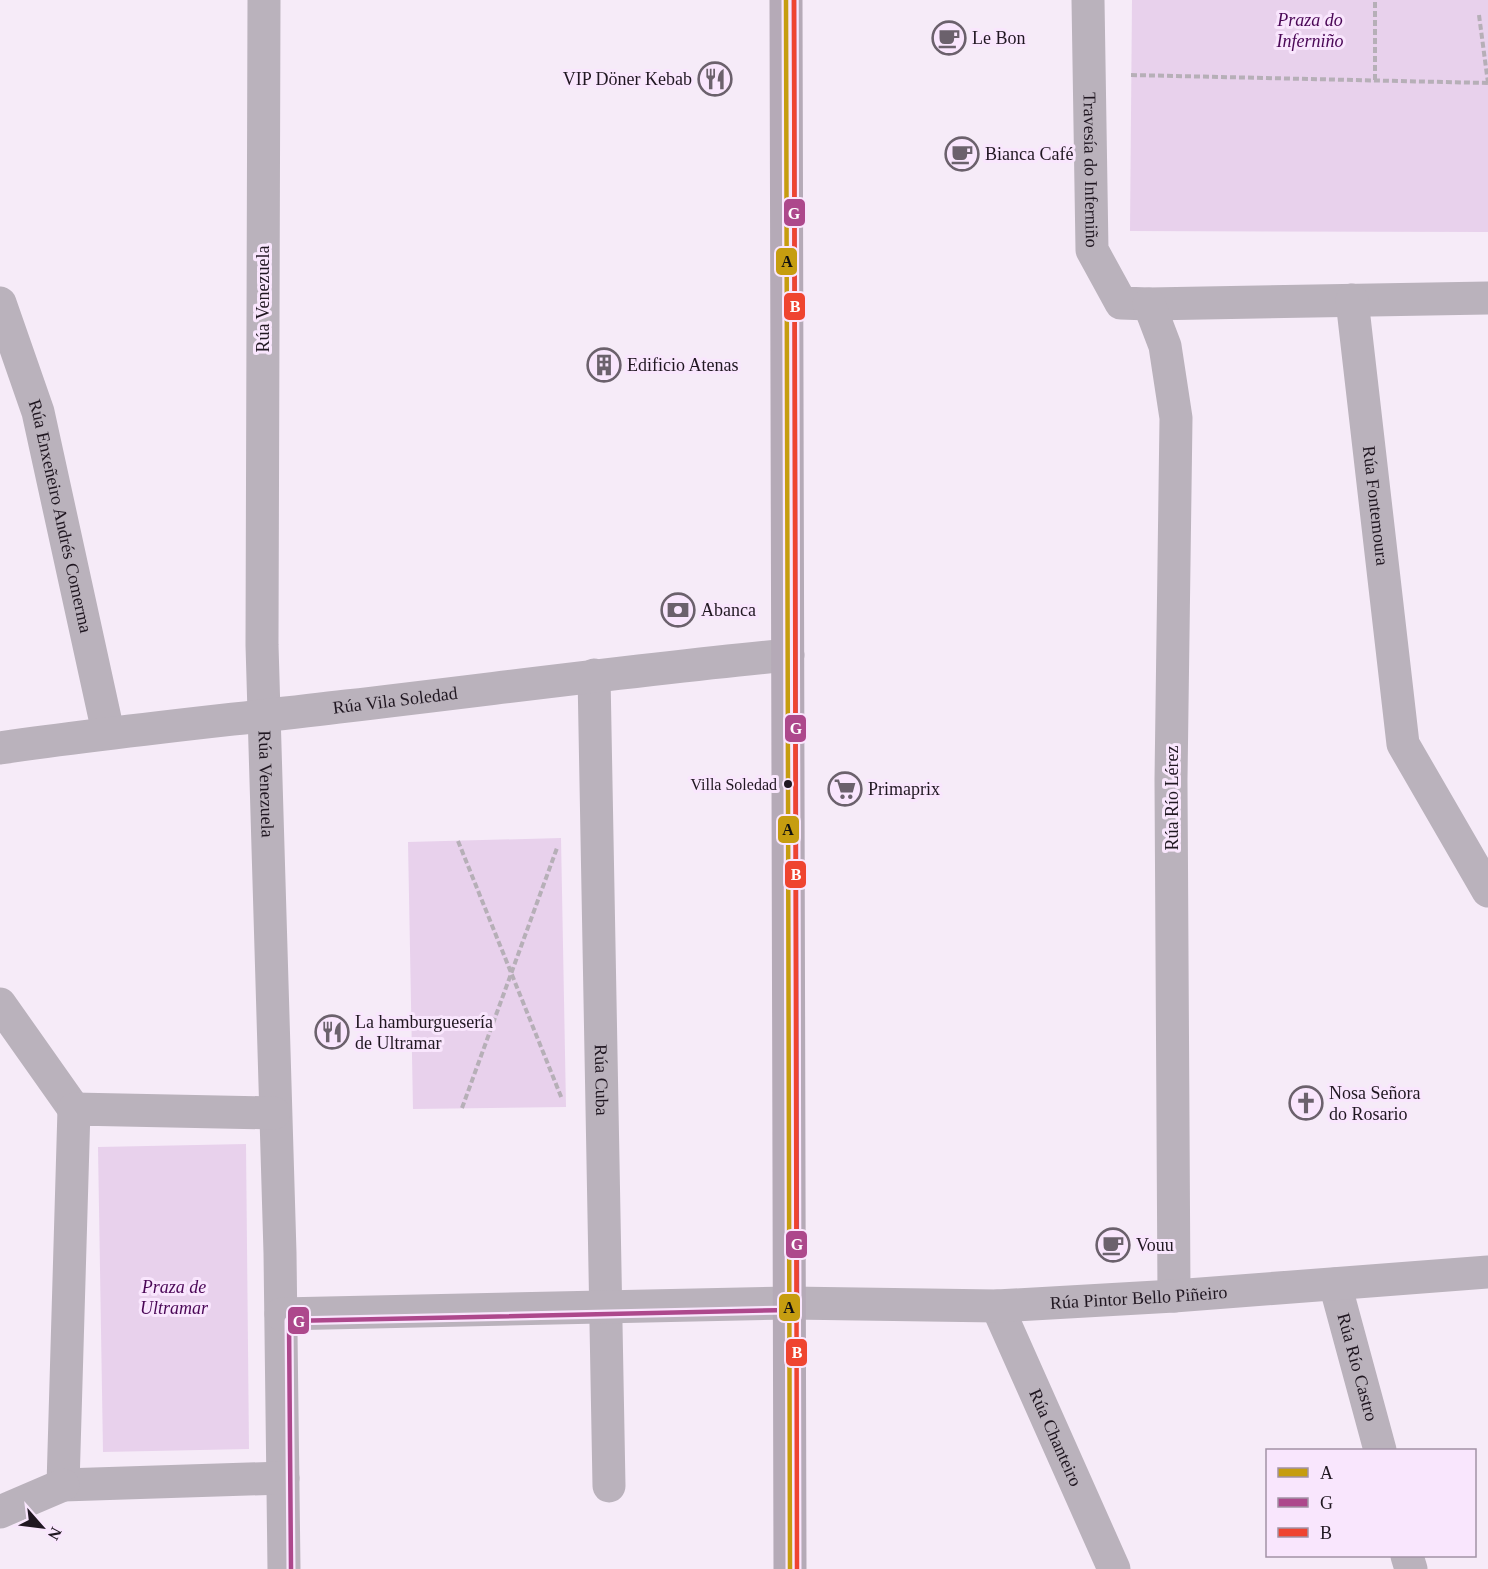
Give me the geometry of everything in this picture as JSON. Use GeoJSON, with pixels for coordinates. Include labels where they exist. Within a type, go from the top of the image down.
{"type":"FeatureCollection","features":[{"type":"Feature","properties":{"kind":"main road"},"geometry":{"type":"LineString","coordinates":[[786,0],[790,1569]]}},
{"type":"Feature","properties":{"kind":"street","name":"Rúa Venezuela"},"geometry":{"type":"LineString","coordinates":[[264,0],[262,598],[281,1314],[284,1569]]}},
{"type":"Feature","properties":{"kind":"street","name":"Travesía do Inferniño"},"geometry":{"type":"LineString","coordinates":[[1089,0],[1092,250],[1121,303],[1149,304]]}},
{"type":"Feature","properties":{"kind":"street"},"geometry":{"type":"LineString","coordinates":[[1149,304],[1488,298]]}},
{"type":"Feature","properties":{"kind":"street","name":"Rúa Fontemoura"},"geometry":{"type":"LineString","coordinates":[[1352,300],[1403,744],[1488,889]]}},
{"type":"Feature","properties":{"kind":"street","name":"Rúa Enxeñeiro Andrés Comerma"},"geometry":{"type":"LineString","coordinates":[[0,303],[38,412],[108,732]]}},
{"type":"Feature","properties":{"kind":"street","name":"Rúa Río Lérez"},"geometry":{"type":"LineString","coordinates":[[1149,304],[1165,346],[1176,418],[1172,780],[1174,1296]]}},
{"type":"Feature","properties":{"kind":"street","name":"Rúa Vila Soledad"},"geometry":{"type":"LineString","coordinates":[[0,748],[108,732],[264,716],[594,675],[788,655]]}},
{"type":"Feature","properties":{"kind":"street","name":"Rúa Cuba"},"geometry":{"type":"LineString","coordinates":[[594,675],[609,1486]]}},
{"type":"Feature","properties":{"kind":"street"},"geometry":{"type":"LineString","coordinates":[[0,1004],[74,1109],[63,1485]]}},
{"type":"Feature","properties":{"kind":"street"},"geometry":{"type":"LineString","coordinates":[[74,1109],[274,1113]]}},
{"type":"Feature","properties":{"kind":"street","name":"Rúa Pintor Bello Piñeiro"},"geometry":{"type":"LineString","coordinates":[[281,1314],[790,1303],[997,1306],[1174,1296],[1488,1272]]}},
{"type":"Feature","properties":{"kind":"street","name":"Rúa Río Castro"},"geometry":{"type":"LineString","coordinates":[[1335,1284],[1380,1449]]}},
{"type":"Feature","properties":{"kind":"street","name":"Rúa Chanteiro"},"geometry":{"type":"LineString","coordinates":[[997,1306],[1114,1569]]}},
{"type":"Feature","properties":{"kind":"street"},"geometry":{"type":"LineString","coordinates":[[0,1512],[63,1485],[283,1479]]}},
{"type":"Feature","properties":{"kind":"path"},"geometry":{"type":"LineString","coordinates":[[1375,0],[1375,80]]}},
{"type":"Feature","properties":{"kind":"path"},"geometry":{"type":"LineString","coordinates":[[1131,75],[1488,83],[1479,15]]}},
{"type":"Feature","properties":{"kind":"path"},"geometry":{"type":"LineString","coordinates":[[462,1108],[561,838]]}},
{"type":"Feature","properties":{"kind":"path"},"geometry":{"type":"LineString","coordinates":[[458,841],[566,1107]]}},
{"type":"Feature","properties":{"kind":"green space","name":"Praza do Inferniño"},"geometry":{"type":"Polygon","coordinates":[[[1132,0],[1488,0],[1488,232],[1130,231],[1132,0]]]}},
{"type":"Feature","properties":{"kind":"green space"},"geometry":{"type":"Polygon","coordinates":[[[561,838],[566,1107],[413,1109],[408,842],[561,838]]]}},
{"type":"Feature","properties":{"kind":"green space","name":"Praza de Ultramar"},"geometry":{"type":"Polygon","coordinates":[[[246,1144],[249,1449],[103,1452],[98,1147],[246,1144]]]}},
{"type":"Feature","properties":{"kind":"transit line","name":"A"},"geometry":{"type":"LineString","coordinates":[[786,0],[790,1569]]}},
{"type":"Feature","properties":{"kind":"transit line","name":"G"},"geometry":{"type":"LineString","coordinates":[[291,1569],[289,1321],[790,1310],[797,1305],[794,0]]}},
{"type":"Feature","properties":{"kind":"transit line","name":"B"},"geometry":{"type":"LineString","coordinates":[[794,0],[797,1569]]}},
{"type":"Feature","properties":{"kind":"place","name":"Le Bon"},"geometry":{"type":"Point","coordinates":[949,38]}},
{"type":"Feature","properties":{"kind":"place","name":"VIP Döner Kebab"},"geometry":{"type":"Point","coordinates":[715,79]}},
{"type":"Feature","properties":{"kind":"place","name":"Bianca Café"},"geometry":{"type":"Point","coordinates":[962,154]}},
{"type":"Feature","properties":{"kind":"place","name":"Edificio Atenas"},"geometry":{"type":"Point","coordinates":[604,365]}},
{"type":"Feature","properties":{"kind":"place","name":"Abanca"},"geometry":{"type":"Point","coordinates":[678,610]}},
{"type":"Feature","properties":{"kind":"place","name":"Villa Soledad"},"geometry":{"type":"Point","coordinates":[788,784]}},
{"type":"Feature","properties":{"kind":"place","name":"Primaprix"},"geometry":{"type":"Point","coordinates":[845,789]}},
{"type":"Feature","properties":{"kind":"place","name":"La hamburguesería de Ultramar"},"geometry":{"type":"Point","coordinates":[332,1032]}},
{"type":"Feature","properties":{"kind":"place","name":"Nosa Señora do Rosario"},"geometry":{"type":"Point","coordinates":[1306,1103]}},
{"type":"Feature","properties":{"kind":"place","name":"Vouu"},"geometry":{"type":"Point","coordinates":[1113,1245]}}]}
